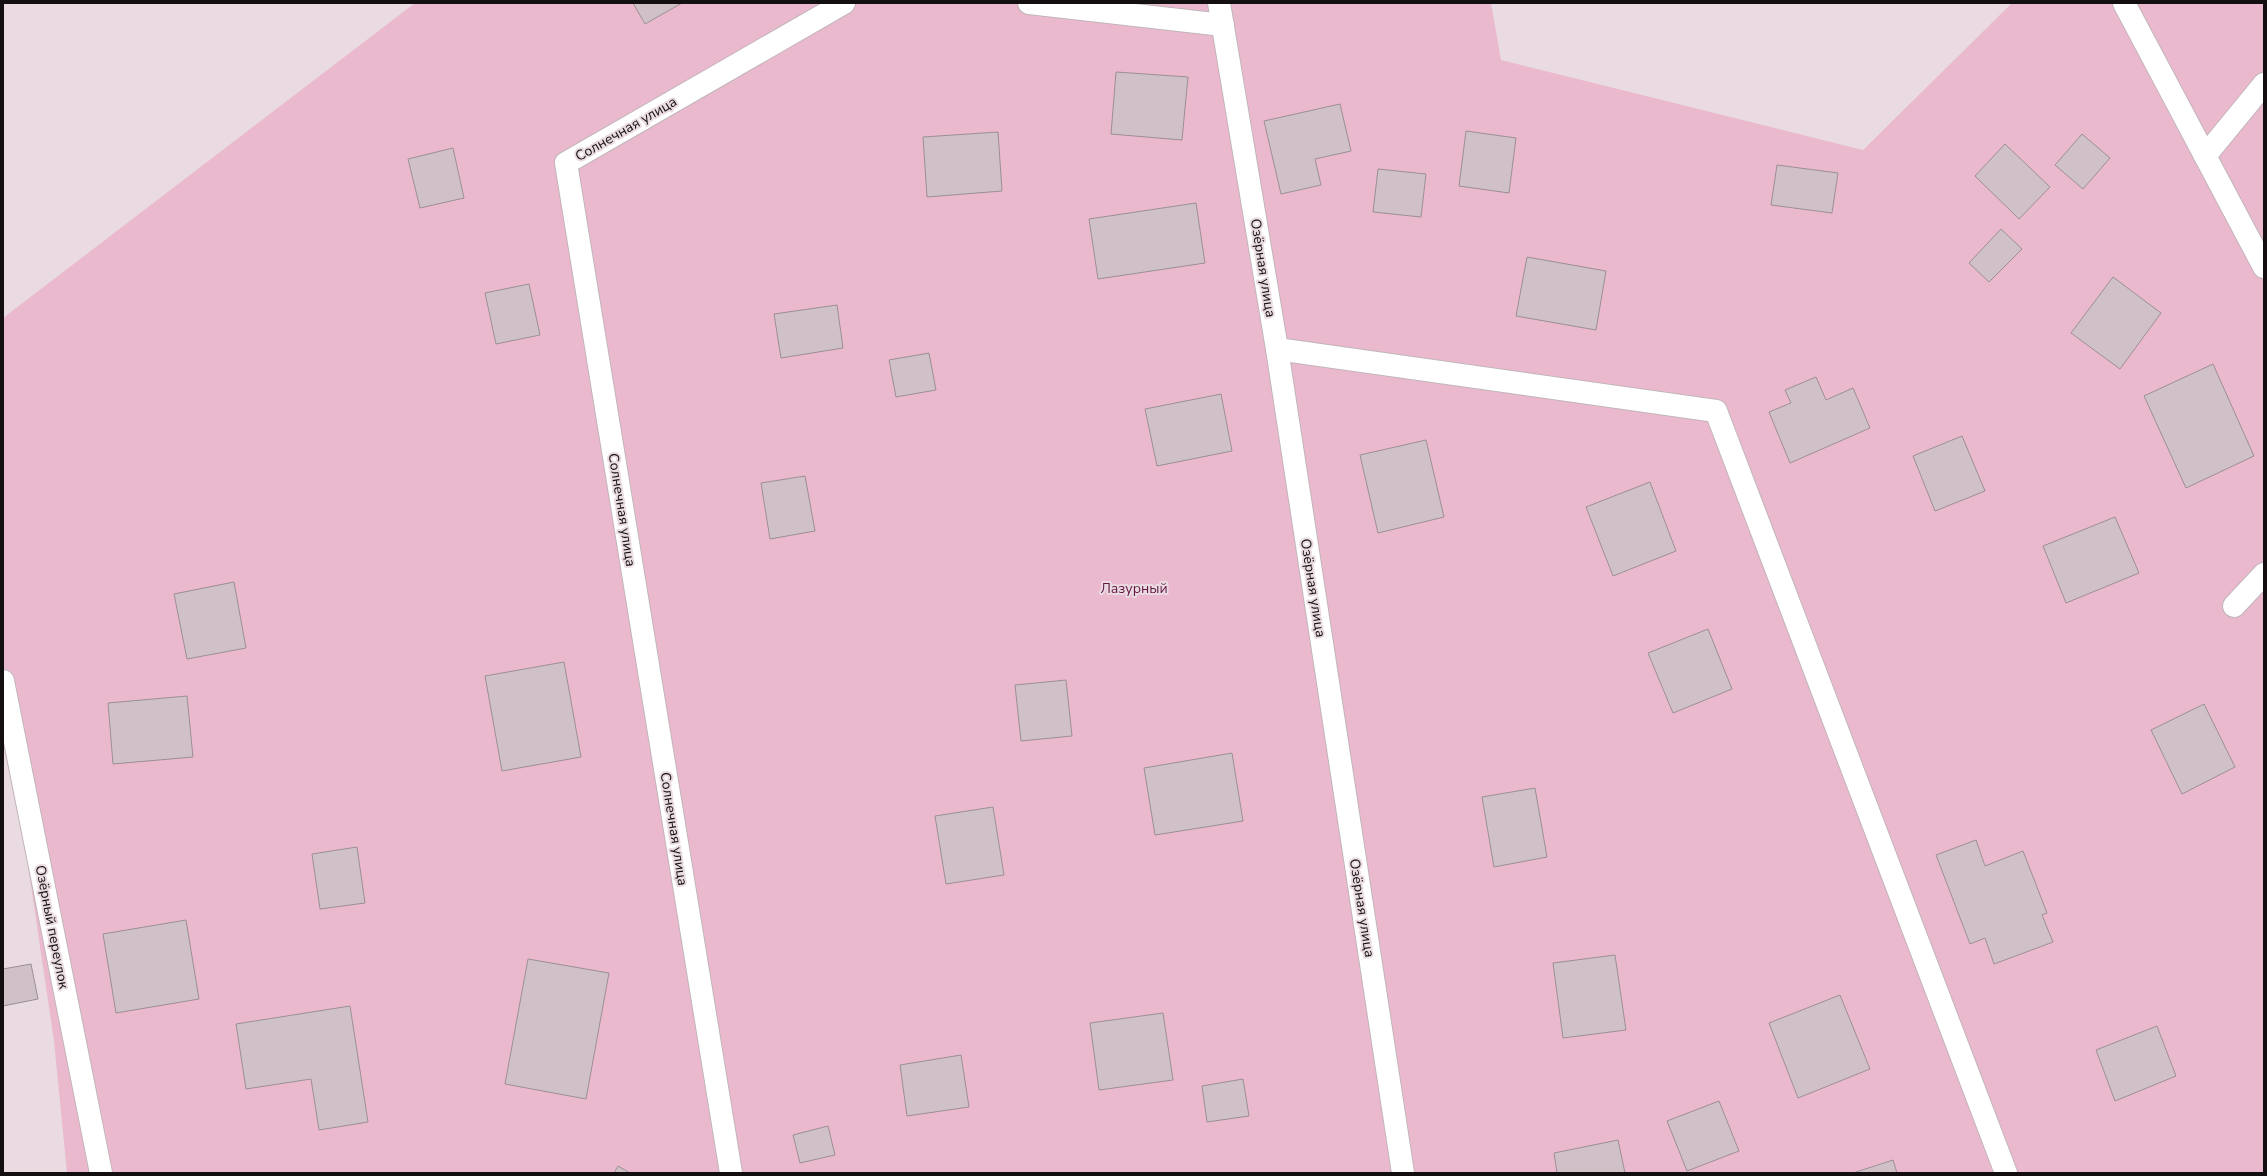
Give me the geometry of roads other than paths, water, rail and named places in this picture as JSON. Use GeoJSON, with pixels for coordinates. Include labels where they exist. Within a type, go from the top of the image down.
{"type":"FeatureCollection","features":[{"type":"Feature","properties":{"kind":"street","name":"Солнечная улица"},"geometry":{"type":"LineString","coordinates":[[731,1173],[566,163],[844,3]]}},
{"type":"Feature","properties":{"kind":"street"},"geometry":{"type":"LineString","coordinates":[[1029,3],[1223,25]]}},
{"type":"Feature","properties":{"kind":"street","name":"Озёрная улица"},"geometry":{"type":"LineString","coordinates":[[1219,3],[1277,349],[1402,1173]]}},
{"type":"Feature","properties":{"kind":"street"},"geometry":{"type":"LineString","coordinates":[[2124,3],[2264,267]]}},
{"type":"Feature","properties":{"kind":"street"},"geometry":{"type":"LineString","coordinates":[[2205,156],[2264,84]]}},
{"type":"Feature","properties":{"kind":"street"},"geometry":{"type":"LineString","coordinates":[[1277,349],[1716,411],[2006,1173]]}},
{"type":"Feature","properties":{"kind":"street"},"geometry":{"type":"LineString","coordinates":[[2234,606],[2264,574]]}},
{"type":"Feature","properties":{"kind":"street","name":"Озёрный переулок"},"geometry":{"type":"LineString","coordinates":[[3,681],[101,1173]]}},
{"type":"Feature","properties":{"kind":"park label","name":"Лазурный"},"geometry":{"type":"Point","coordinates":[1134,588]}}]}
